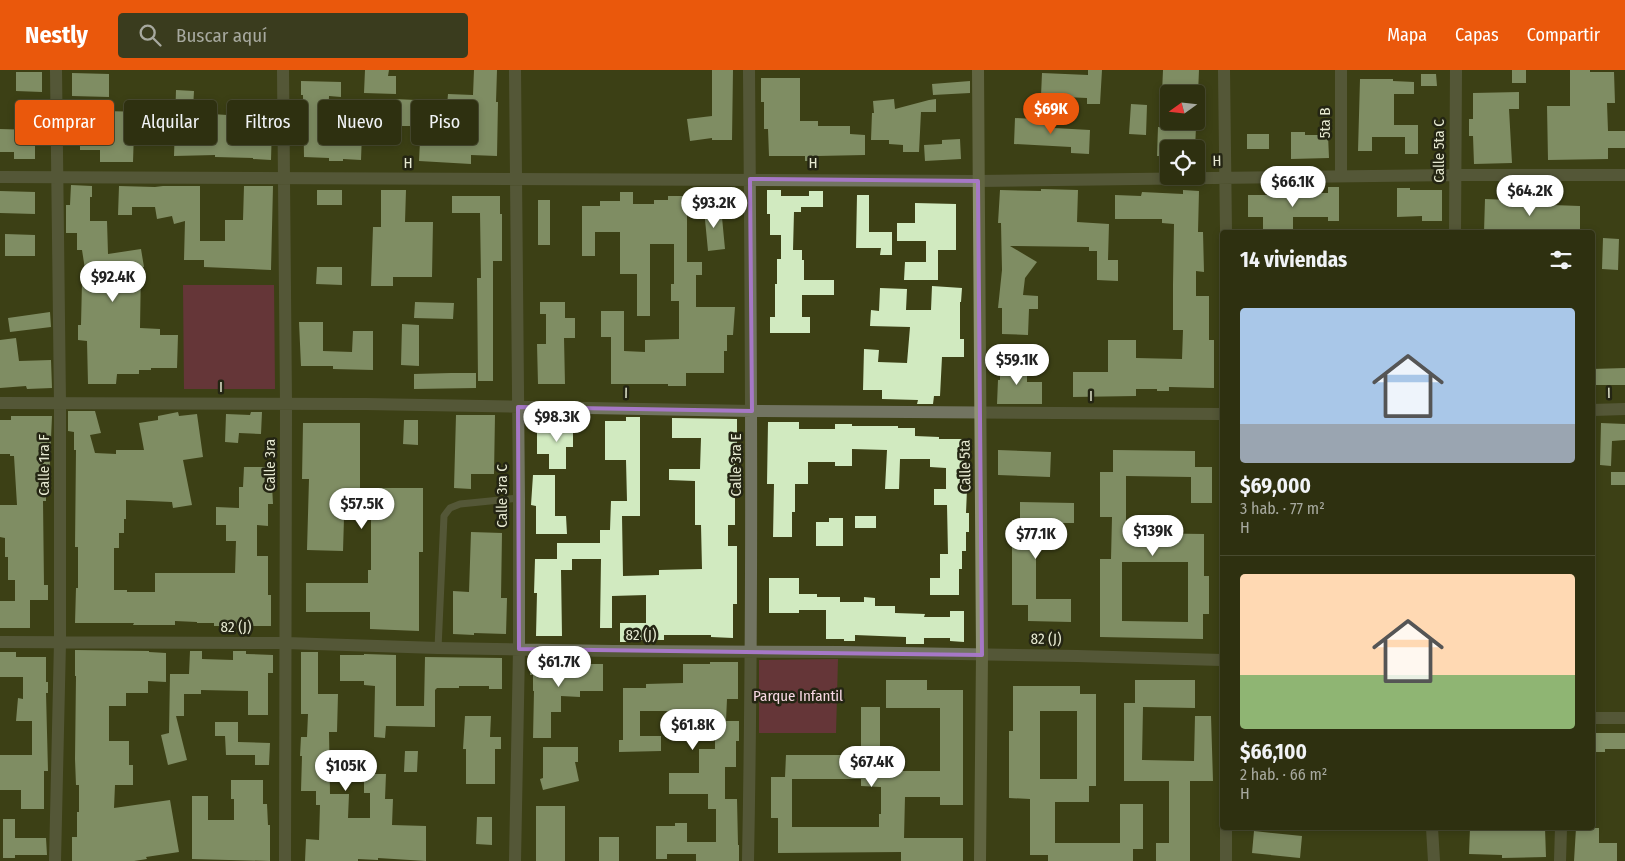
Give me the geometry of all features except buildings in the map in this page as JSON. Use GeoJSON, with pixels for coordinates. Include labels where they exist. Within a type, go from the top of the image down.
{"type":"FeatureCollection","features":[{"type":"Feature","properties":{"kind":"street","name":"Calle 1ra F"},"geometry":{"type":"LineString","coordinates":[[55,861],[60,642],[60,403],[56,70]]}},
{"type":"Feature","properties":{"kind":"street","name":"Calle 3ra"},"geometry":{"type":"LineString","coordinates":[[283,70],[286,403],[285,861]]}},
{"type":"Feature","properties":{"kind":"street","name":"Calle 3ra C"},"geometry":{"type":"LineString","coordinates":[[515,70],[519,649],[515,861]]}},
{"type":"Feature","properties":{"kind":"street","name":"Calle 3ra E"},"geometry":{"type":"LineString","coordinates":[[748,861],[752,652],[749,70]]}},
{"type":"Feature","properties":{"kind":"street","name":"Calle 5ta"},"geometry":{"type":"LineString","coordinates":[[978,70],[982,655],[980,861]]}},
{"type":"Feature","properties":{"kind":"street"},"geometry":{"type":"LineString","coordinates":[[1224,70],[1226,230]]}},
{"type":"Feature","properties":{"kind":"street","name":"5ta B"},"geometry":{"type":"LineString","coordinates":[[1341,70],[1341,176]]}},
{"type":"Feature","properties":{"kind":"street","name":"Calle 5ta C"},"geometry":{"type":"LineString","coordinates":[[1455,230],[1456,70]]}},
{"type":"Feature","properties":{"kind":"street","name":"H"},"geometry":{"type":"LineString","coordinates":[[0,177],[978,181],[1341,176],[1625,175]]}},
{"type":"Feature","properties":{"kind":"street","name":"I"},"geometry":{"type":"LineString","coordinates":[[0,404],[286,403],[752,411],[1220,414]]}},
{"type":"Feature","properties":{"kind":"street","name":"I"},"geometry":{"type":"LineString","coordinates":[[1595,410],[1625,410]]}},
{"type":"Feature","properties":{"kind":"street","name":"82 (J)"},"geometry":{"type":"LineString","coordinates":[[0,642],[286,644],[438,648],[1077,656],[1220,660]]}},
{"type":"Feature","properties":{"kind":"street"},"geometry":{"type":"LineString","coordinates":[[1595,718],[1625,718]]}},
{"type":"Feature","properties":{"kind":"street"},"geometry":{"type":"LineString","coordinates":[[1226,830],[1226,861]]}},
{"type":"Feature","properties":{"kind":"street"},"geometry":{"type":"LineString","coordinates":[[1432,830],[1434,861]]}},
{"type":"Feature","properties":{"kind":"street"},"geometry":{"type":"LineString","coordinates":[[1560,861],[1561,830]]}},
{"type":"Feature","properties":{"kind":"lane"},"geometry":{"type":"LineString","coordinates":[[438,648],[444,516],[450,508],[460,504],[518,498]]}},
{"type":"Feature","properties":{"kind":"highlighted area"},"geometry":{"type":"Polygon","coordinates":[[[750,179],[978,181],[982,655],[519,649],[518,407],[752,411],[750,179]]]}},
{"type":"Feature","properties":{"kind":"green space"},"geometry":{"type":"Polygon","coordinates":[[[183,285],[274,285],[275,389],[184,389],[183,285]]]}},
{"type":"Feature","properties":{"kind":"green space","name":"Parque Infantil"},"geometry":{"type":"Polygon","coordinates":[[[838,659],[836,733],[759,733],[759,660],[838,659]]]}}]}
